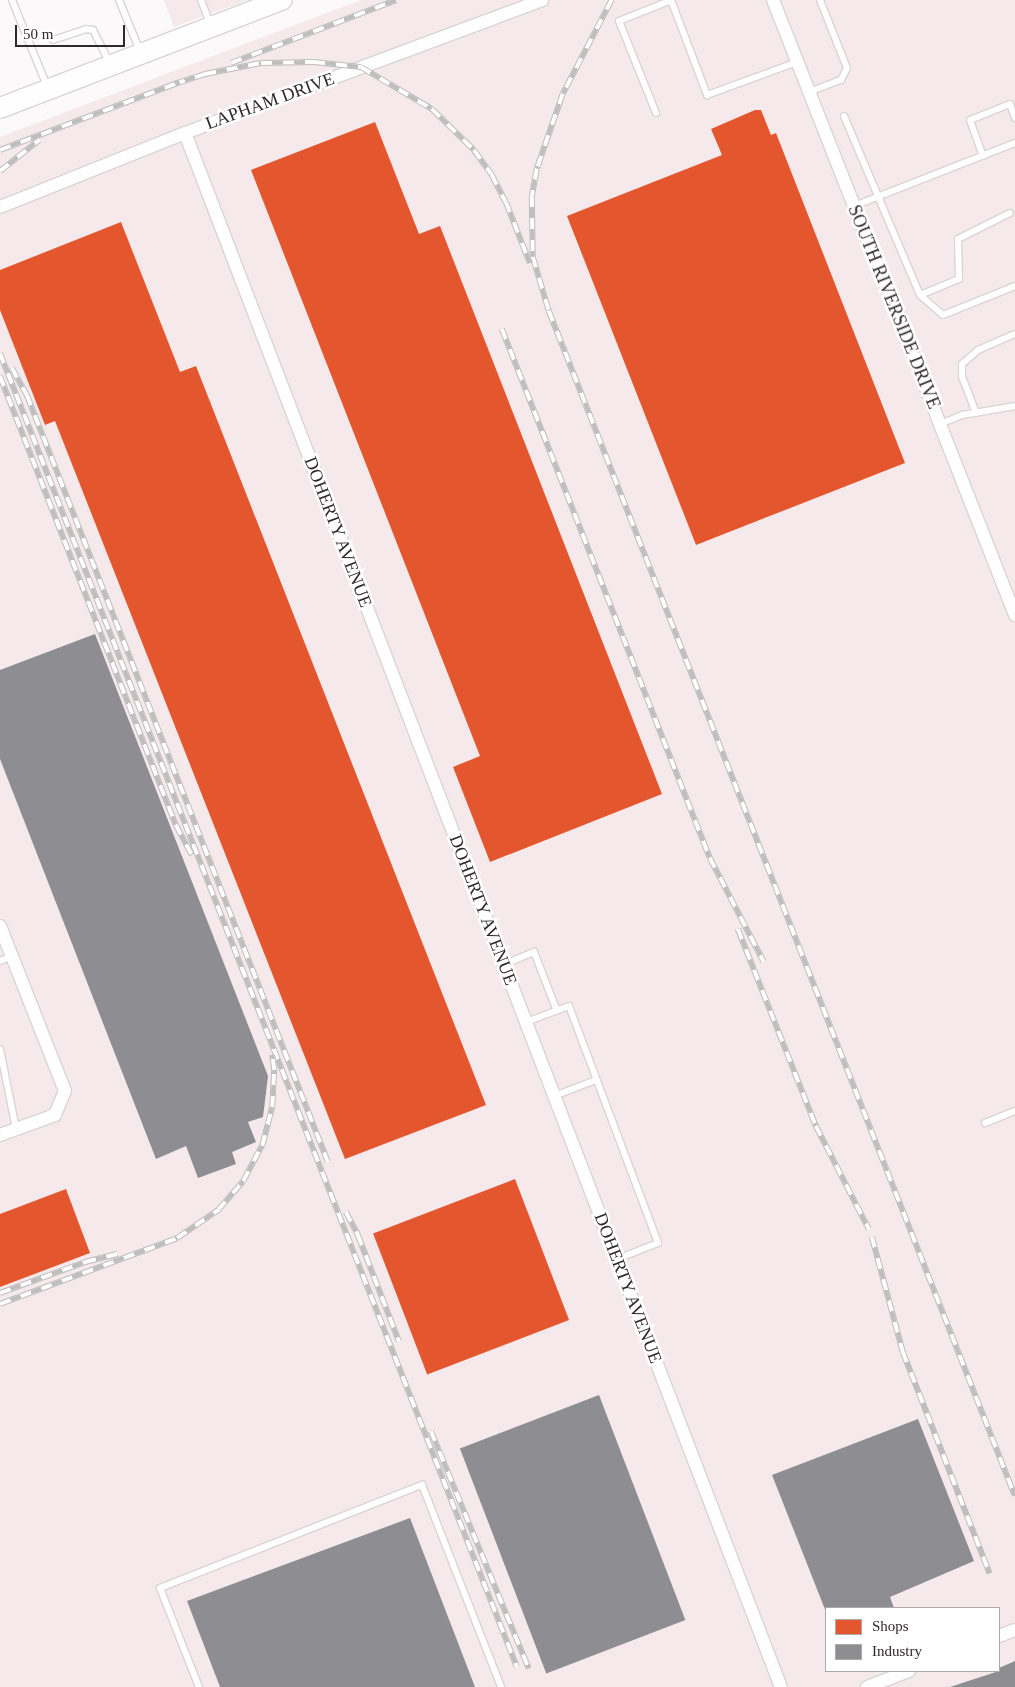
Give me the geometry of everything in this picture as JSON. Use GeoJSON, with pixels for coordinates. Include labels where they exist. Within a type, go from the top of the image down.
{"type":"FeatureCollection","features":[{"type":"Feature","properties":{"kind":"main road"},"geometry":{"type":"LineString","coordinates":[[0,108],[282,0]]}},
{"type":"Feature","properties":{"kind":"street","name":"LAPHAM DRIVE"},"geometry":{"type":"LineString","coordinates":[[0,207],[185,133],[542,0]]}},
{"type":"Feature","properties":{"kind":"street","name":"SOUTH RIVERSIDE DRIVE"},"geometry":{"type":"LineString","coordinates":[[772,0],[1015,615]]}},
{"type":"Feature","properties":{"kind":"street","name":"DOHERTY AVENUE"},"geometry":{"type":"LineString","coordinates":[[185,133],[781,1687]]}},
{"type":"Feature","properties":{"kind":"street"},"geometry":{"type":"LineString","coordinates":[[0,926],[6,959],[65,1091],[55,1115],[0,1135]]}},
{"type":"Feature","properties":{"kind":"street"},"geometry":{"type":"LineString","coordinates":[[1000,1636],[1015,1630]]}},
{"type":"Feature","properties":{"kind":"street"},"geometry":{"type":"LineString","coordinates":[[867,1687],[906,1672]]}},
{"type":"Feature","properties":{"kind":"lane"},"geometry":{"type":"LineString","coordinates":[[12,0],[49,90]]}},
{"type":"Feature","properties":{"kind":"lane"},"geometry":{"type":"LineString","coordinates":[[119,0],[141,54]]}},
{"type":"Feature","properties":{"kind":"lane"},"geometry":{"type":"LineString","coordinates":[[201,0],[211,27]]}},
{"type":"Feature","properties":{"kind":"lane"},"geometry":{"type":"LineString","coordinates":[[656,113],[619,21],[670,0],[707,95],[797,62]]}},
{"type":"Feature","properties":{"kind":"lane"},"geometry":{"type":"LineString","coordinates":[[809,92],[841,80],[846,68],[820,0]]}},
{"type":"Feature","properties":{"kind":"lane"},"geometry":{"type":"LineString","coordinates":[[53,40],[86,29],[93,30],[111,66]]}},
{"type":"Feature","properties":{"kind":"lane"},"geometry":{"type":"LineString","coordinates":[[983,156],[970,120],[1010,104],[1015,118]]}},
{"type":"Feature","properties":{"kind":"lane"},"geometry":{"type":"LineString","coordinates":[[844,116],[920,295],[943,315],[1015,286]]}},
{"type":"Feature","properties":{"kind":"lane"},"geometry":{"type":"LineString","coordinates":[[854,206],[1015,143]]}},
{"type":"Feature","properties":{"kind":"lane"},"geometry":{"type":"LineString","coordinates":[[920,295],[959,279],[958,239],[1010,213]]}},
{"type":"Feature","properties":{"kind":"lane"},"geometry":{"type":"LineString","coordinates":[[976,413],[962,378],[962,364],[978,350],[1015,334]]}},
{"type":"Feature","properties":{"kind":"lane"},"geometry":{"type":"LineString","coordinates":[[940,424],[976,413],[1015,406]]}},
{"type":"Feature","properties":{"kind":"lane"},"geometry":{"type":"LineString","coordinates":[[504,965],[534,952],[556,1011]]}},
{"type":"Feature","properties":{"kind":"lane"},"geometry":{"type":"LineString","coordinates":[[526,1022],[569,1006],[658,1243],[617,1260]]}},
{"type":"Feature","properties":{"kind":"lane"},"geometry":{"type":"LineString","coordinates":[[0,1049],[16,1129]]}},
{"type":"Feature","properties":{"kind":"lane"},"geometry":{"type":"LineString","coordinates":[[554,1096],[596,1080]]}},
{"type":"Feature","properties":{"kind":"lane"},"geometry":{"type":"LineString","coordinates":[[985,1123],[1015,1111]]}},
{"type":"Feature","properties":{"kind":"lane"},"geometry":{"type":"LineString","coordinates":[[199,1687],[160,1588],[422,1485],[501,1687]]}},
{"type":"Feature","properties":{"kind":"shaded area"},"geometry":{"type":"Polygon","coordinates":[[[164,0],[248,0],[174,27],[164,0]]]}},
{"type":"Feature","properties":{"kind":"shaded area"},"geometry":{"type":"Polygon","coordinates":[[[361,0],[1015,0],[1015,1687],[0,1687],[0,137],[361,0]]]}},
{"type":"Feature","properties":{"kind":"building: Shops"},"geometry":{"type":"Polygon","coordinates":[[[755,110],[761,110],[771,135],[776,133],[905,463],[696,545],[567,216],[722,155],[711,129],[755,110]]]}},
{"type":"Feature","properties":{"kind":"building: Shops"},"geometry":{"type":"Polygon","coordinates":[[[375,122],[419,234],[440,226],[662,794],[490,862],[453,767],[480,756],[251,170],[375,122]]]}},
{"type":"Feature","properties":{"kind":"building: Shops"},"geometry":{"type":"Polygon","coordinates":[[[121,222],[180,372],[196,366],[486,1105],[345,1159],[55,421],[45,425],[0,310],[0,270],[121,222]]]}},
{"type":"Feature","properties":{"kind":"building: Shops"},"geometry":{"type":"Polygon","coordinates":[[[515,1179],[569,1320],[427,1374],[373,1233],[515,1179]]]}},
{"type":"Feature","properties":{"kind":"building: Shops"},"geometry":{"type":"Polygon","coordinates":[[[66,1189],[90,1253],[0,1287],[0,1214],[66,1189]]]}},
{"type":"Feature","properties":{"kind":"building: Industry"},"geometry":{"type":"Polygon","coordinates":[[[95,634],[268,1076],[263,1117],[248,1122],[256,1142],[232,1152],[236,1164],[198,1178],[186,1146],[156,1159],[0,759],[0,670],[95,634]]]}},
{"type":"Feature","properties":{"kind":"building: Industry"},"geometry":{"type":"Polygon","coordinates":[[[599,1395],[685,1620],[546,1673],[460,1448],[599,1395]]]}},
{"type":"Feature","properties":{"kind":"building: Industry"},"geometry":{"type":"Polygon","coordinates":[[[918,1419],[974,1561],[890,1597],[894,1607],[825,1607],[825,1609],[772,1475],[918,1419]]]}},
{"type":"Feature","properties":{"kind":"building: Industry"},"geometry":{"type":"Polygon","coordinates":[[[410,1518],[475,1687],[220,1687],[187,1601],[410,1518]]]}},
{"type":"Feature","properties":{"kind":"building: Industry"},"geometry":{"type":"Polygon","coordinates":[[[1015,1661],[1015,1687],[950,1687],[1000,1672],[1000,1668],[1015,1661]]]}},
{"type":"Feature","properties":{"kind":"railway"},"geometry":{"type":"LineString","coordinates":[[231,63],[396,0]]}},
{"type":"Feature","properties":{"kind":"railway"},"geometry":{"type":"LineString","coordinates":[[612,0],[563,94],[537,169],[532,196],[533,257],[549,311],[1015,1496]]}},
{"type":"Feature","properties":{"kind":"railway"},"geometry":{"type":"LineString","coordinates":[[174,84],[205,74],[261,63],[314,62],[361,67],[432,109],[474,150],[492,175],[506,202],[530,263]]}},
{"type":"Feature","properties":{"kind":"railway"},"geometry":{"type":"LineString","coordinates":[[0,150],[180,82]]}},
{"type":"Feature","properties":{"kind":"railway"},"geometry":{"type":"LineString","coordinates":[[0,171],[39,140]]}},
{"type":"Feature","properties":{"kind":"railway"},"geometry":{"type":"LineString","coordinates":[[502,329],[710,858],[764,962]]}},
{"type":"Feature","properties":{"kind":"railway"},"geometry":{"type":"LineString","coordinates":[[0,353],[517,1667]]}},
{"type":"Feature","properties":{"kind":"railway"},"geometry":{"type":"LineString","coordinates":[[12,368],[27,395],[328,1162]]}},
{"type":"Feature","properties":{"kind":"railway"},"geometry":{"type":"LineString","coordinates":[[0,376],[176,825],[192,855]]}},
{"type":"Feature","properties":{"kind":"railway"},"geometry":{"type":"LineString","coordinates":[[738,929],[816,1126],[869,1229]]}},
{"type":"Feature","properties":{"kind":"railway"},"geometry":{"type":"LineString","coordinates":[[0,1304],[177,1238],[218,1210],[243,1181],[262,1146],[272,1107],[274,1070],[272,1055]]}},
{"type":"Feature","properties":{"kind":"railway"},"geometry":{"type":"LineString","coordinates":[[346,1212],[358,1235],[399,1341]]}},
{"type":"Feature","properties":{"kind":"railway"},"geometry":{"type":"LineString","coordinates":[[872,1237],[903,1352],[990,1574]]}},
{"type":"Feature","properties":{"kind":"railway"},"geometry":{"type":"LineString","coordinates":[[0,1293],[85,1262],[117,1254]]}},
{"type":"Feature","properties":{"kind":"railway"},"geometry":{"type":"LineString","coordinates":[[431,1431],[529,1669]]}}]}
